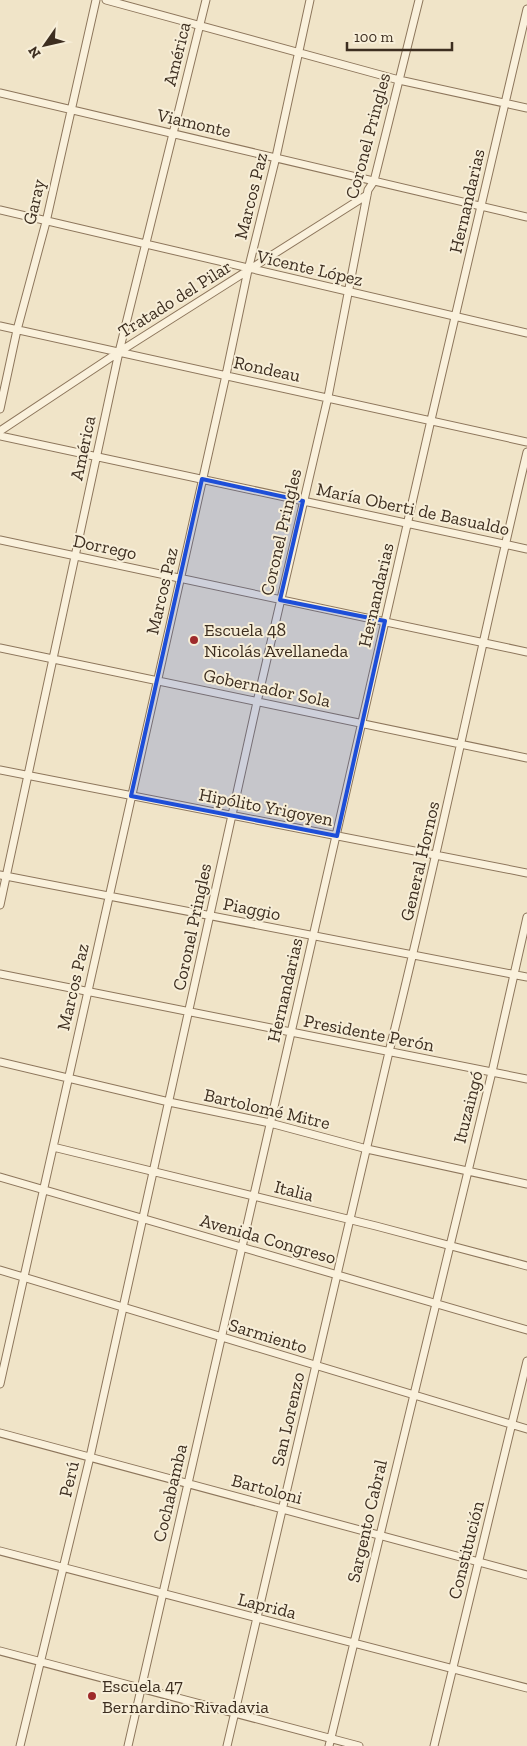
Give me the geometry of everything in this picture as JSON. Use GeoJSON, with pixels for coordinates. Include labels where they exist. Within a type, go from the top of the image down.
{"type":"FeatureCollection","features":[{"type":"Feature","properties":{"kind":"street","name":"Garay"},"geometry":{"type":"LineString","coordinates":[[0,409],[17,330],[46,222],[96,0]]}},
{"type":"Feature","properties":{"kind":"street"},"geometry":{"type":"LineString","coordinates":[[106,0],[399,80],[527,108]]}},
{"type":"Feature","properties":{"kind":"street","name":"América"},"geometry":{"type":"LineString","coordinates":[[0,905],[3,876],[28,776],[119,352],[206,0]]}},
{"type":"Feature","properties":{"kind":"street","name":"Marcos Paz"},"geometry":{"type":"LineString","coordinates":[[0,1384],[310,0]]}},
{"type":"Feature","properties":{"kind":"street","name":"Coronel Pringles"},"geometry":{"type":"LineString","coordinates":[[143,1218],[257,702],[328,397],[367,194],[374,181],[420,0]]}},
{"type":"Feature","properties":{"kind":"street","name":"Hernandarias"},"geometry":{"type":"LineString","coordinates":[[243,1247],[290,1033],[527,9]]}},
{"type":"Feature","properties":{"kind":"street","name":"Viamonte"},"geometry":{"type":"LineString","coordinates":[[0,93],[527,217]]}},
{"type":"Feature","properties":{"kind":"street","name":"Tratado del Pilar"},"geometry":{"type":"LineString","coordinates":[[0,431],[119,352],[367,194]]}},
{"type":"Feature","properties":{"kind":"street","name":"Vicente López"},"geometry":{"type":"LineString","coordinates":[[0,210],[248,270],[347,291],[527,334]]}},
{"type":"Feature","properties":{"kind":"street","name":"Rondeau"},"geometry":{"type":"LineString","coordinates":[[0,326],[527,442]]}},
{"type":"Feature","properties":{"kind":"street","name":"María Oberti de Basualdo"},"geometry":{"type":"LineString","coordinates":[[0,436],[527,549]]}},
{"type":"Feature","properties":{"kind":"street","name":"General Hornos"},"geometry":{"type":"LineString","coordinates":[[338,1275],[414,955],[527,452]]}},
{"type":"Feature","properties":{"kind":"street","name":"Dorrego"},"geometry":{"type":"LineString","coordinates":[[0,540],[527,652]]}},
{"type":"Feature","properties":{"kind":"street","name":"Gobernador Sola"},"geometry":{"type":"LineString","coordinates":[[0,648],[527,758]]}},
{"type":"Feature","properties":{"kind":"street","name":"Hipólito Yrigoyen"},"geometry":{"type":"LineString","coordinates":[[0,770],[527,873]]}},
{"type":"Feature","properties":{"kind":"street","name":"Piaggio"},"geometry":{"type":"LineString","coordinates":[[3,876],[527,977]]}},
{"type":"Feature","properties":{"kind":"street","name":"Ituzaingó"},"geometry":{"type":"LineString","coordinates":[[435,1303],[492,1072],[527,917]]}},
{"type":"Feature","properties":{"kind":"street","name":"Presidente Perón"},"geometry":{"type":"LineString","coordinates":[[0,974],[527,1079]]}},
{"type":"Feature","properties":{"kind":"street","name":"Bartolomé Mitre"},"geometry":{"type":"LineString","coordinates":[[0,1062],[169,1102],[270,1123],[367,1149],[527,1184]]}},
{"type":"Feature","properties":{"kind":"street","name":"Italia"},"geometry":{"type":"LineString","coordinates":[[53,1147],[350,1220],[527,1266]]}},
{"type":"Feature","properties":{"kind":"street","name":"Avenida Congreso"},"geometry":{"type":"LineString","coordinates":[[0,1177],[527,1330]]}},
{"type":"Feature","properties":{"kind":"street","name":"Perú"},"geometry":{"type":"LineString","coordinates":[[20,1746],[90,1457],[143,1218]]}},
{"type":"Feature","properties":{"kind":"street","name":"Cochabamba"},"geometry":{"type":"LineString","coordinates":[[128,1746],[220,1337],[243,1247]]}},
{"type":"Feature","properties":{"kind":"street","name":"Sarmiento"},"geometry":{"type":"LineString","coordinates":[[0,1270],[527,1429]]}},
{"type":"Feature","properties":{"kind":"street","name":"San Lorenzo"},"geometry":{"type":"LineString","coordinates":[[227,1746],[338,1275]]}},
{"type":"Feature","properties":{"kind":"street","name":"Sargento Cabral"},"geometry":{"type":"LineString","coordinates":[[330,1742],[435,1303]]}},
{"type":"Feature","properties":{"kind":"street","name":"Constitución"},"geometry":{"type":"LineString","coordinates":[[434,1746],[527,1361]]}},
{"type":"Feature","properties":{"kind":"street","name":"Bartoloni"},"geometry":{"type":"LineString","coordinates":[[0,1433],[527,1575]]}},
{"type":"Feature","properties":{"kind":"street","name":"Laprida"},"geometry":{"type":"LineString","coordinates":[[0,1551],[527,1688]]}},
{"type":"Feature","properties":{"kind":"street"},"geometry":{"type":"LineString","coordinates":[[0,1651],[234,1713],[330,1742],[359,1746]]}},
{"type":"Feature","properties":{"kind":"highlighted area"},"geometry":{"type":"Polygon","coordinates":[[[202,479],[303,501],[280,600],[385,621],[337,836],[131,796],[202,479]]]}},
{"type":"Feature","properties":{"kind":"place","name":"Escuela 48 Nicolás Avellaneda"},"geometry":{"type":"Point","coordinates":[194,640]}},
{"type":"Feature","properties":{"kind":"place","name":"Escuela 47 Bernardino Rivadavia"},"geometry":{"type":"Point","coordinates":[92,1696]}}]}
